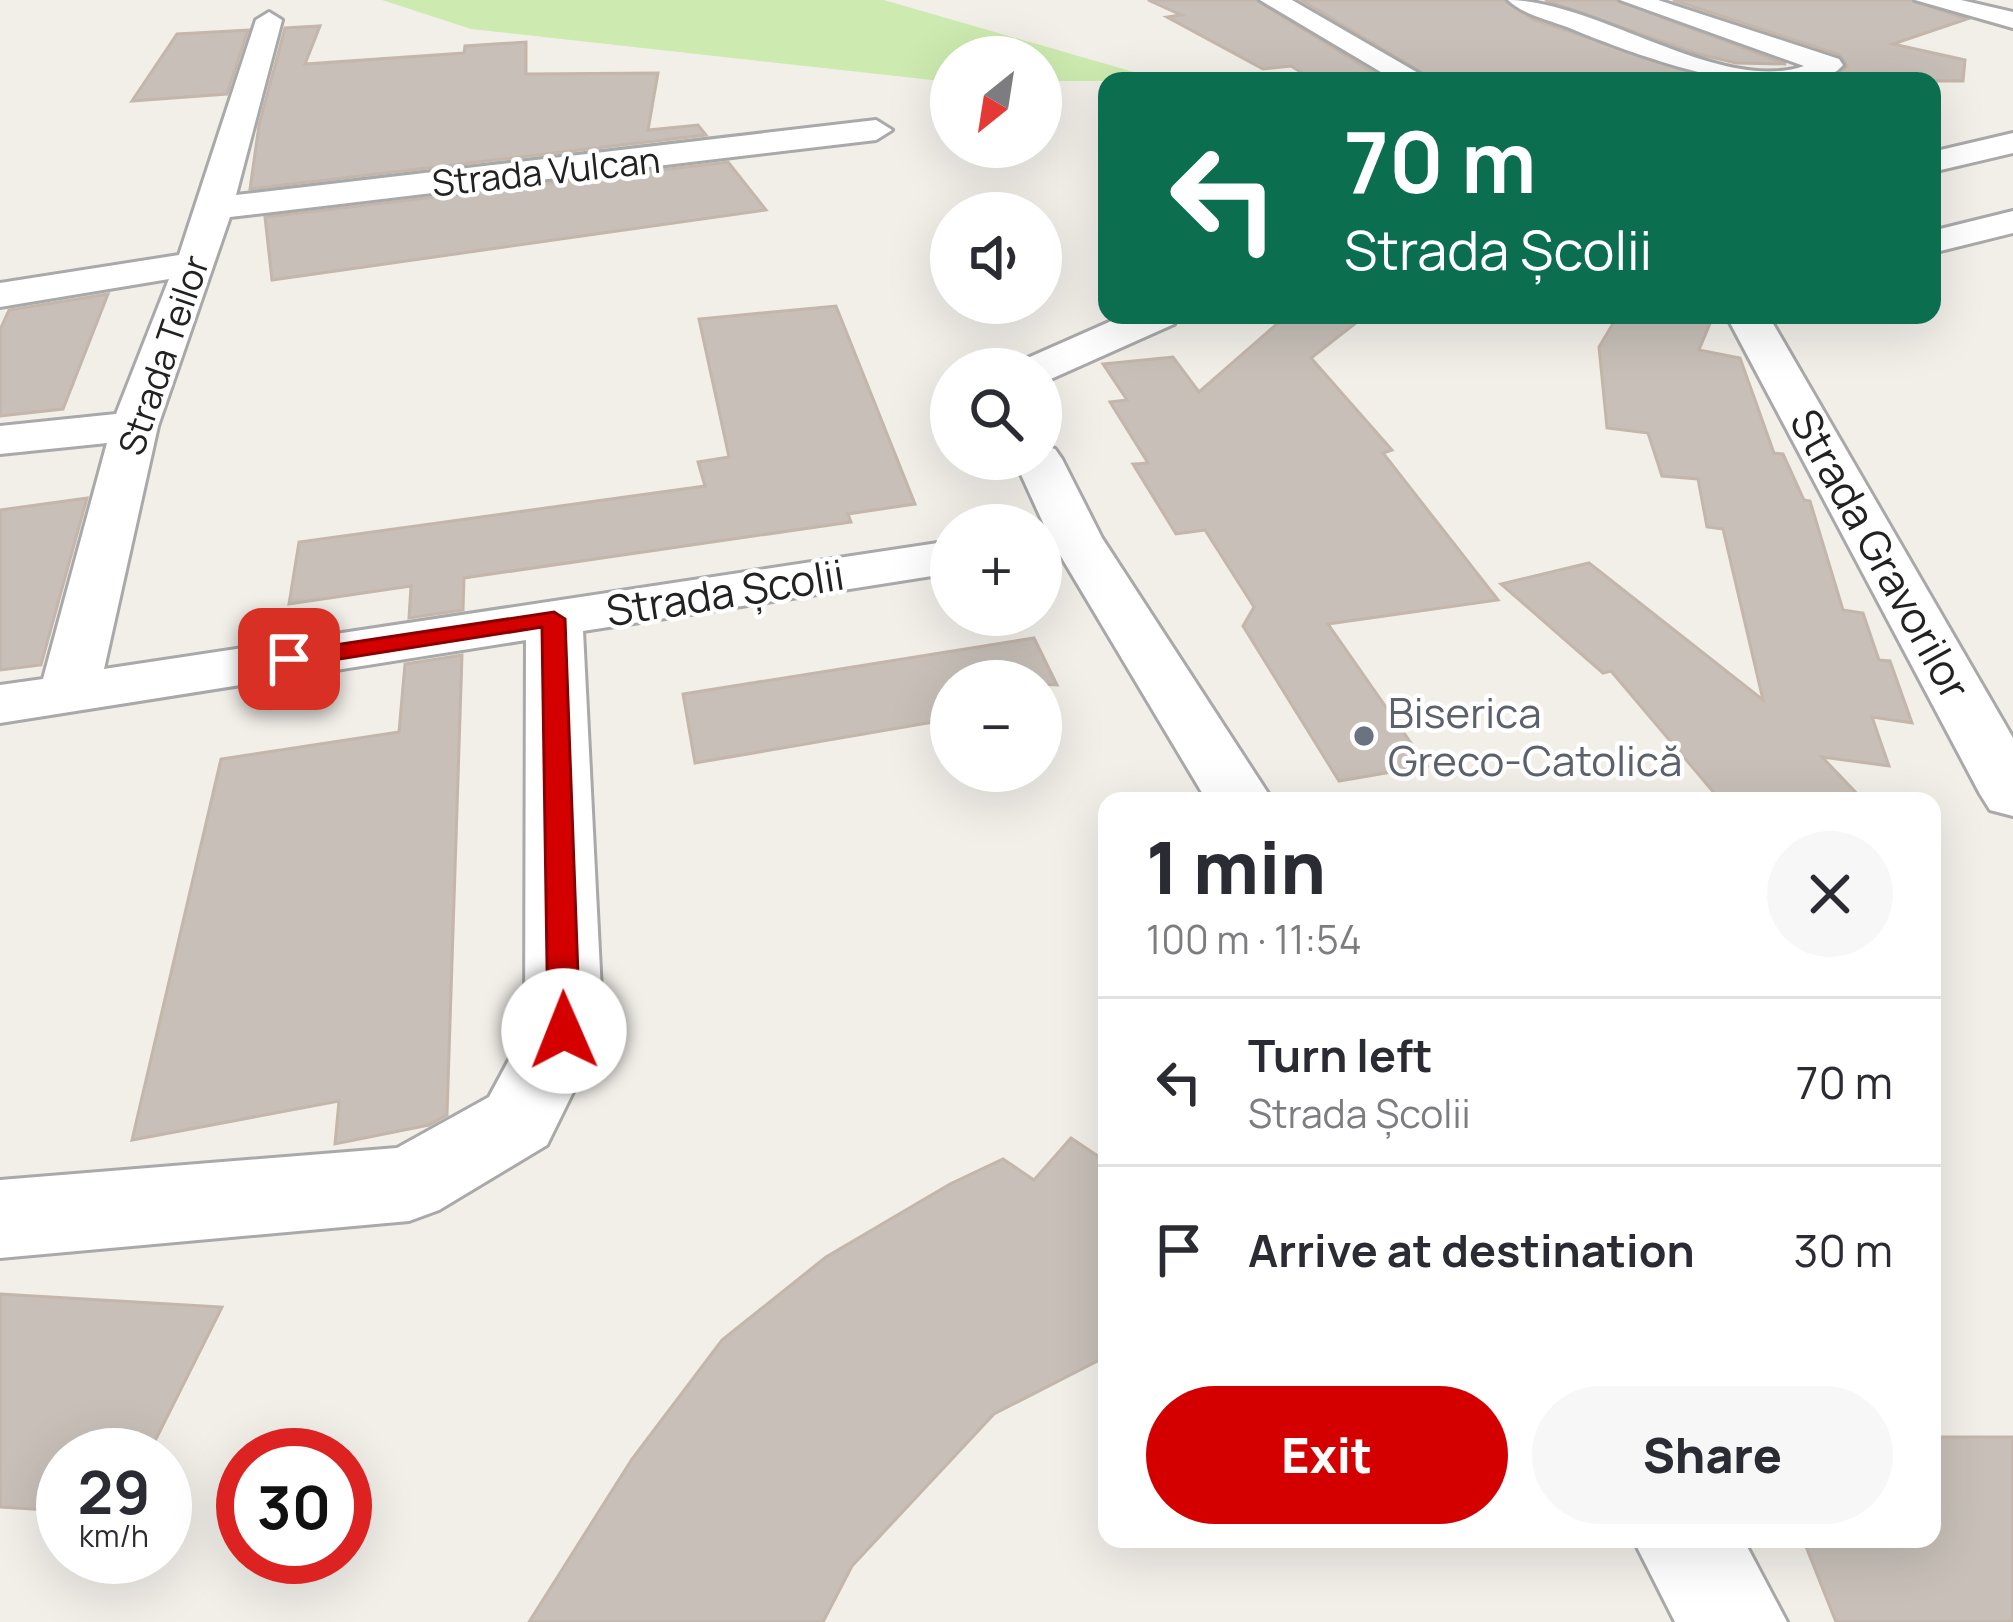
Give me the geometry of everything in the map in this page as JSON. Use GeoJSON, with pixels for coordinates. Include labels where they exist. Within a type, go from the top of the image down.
{"type":"FeatureCollection","features":[{"type":"Feature","properties":{"kind":"street"},"geometry":{"type":"LineString","coordinates":[[1273,0],[1401,72]]}},
{"type":"Feature","properties":{"kind":"street"},"geometry":{"type":"LineString","coordinates":[[1521,0],[1721,72]]}},
{"type":"Feature","properties":{"kind":"street"},"geometry":{"type":"LineString","coordinates":[[1633,0],[1829,65],[1806,72]]}},
{"type":"Feature","properties":{"kind":"street"},"geometry":{"type":"LineString","coordinates":[[1928,0],[2013,20]]}},
{"type":"Feature","properties":{"kind":"street","name":"Strada Teilor"},"geometry":{"type":"LineString","coordinates":[[69,693],[135,426],[215,208],[268,20]]}},
{"type":"Feature","properties":{"kind":"street","name":"Strada Vulcan"},"geometry":{"type":"LineString","coordinates":[[215,208],[876,130]]}},
{"type":"Feature","properties":{"kind":"street"},"geometry":{"type":"LineString","coordinates":[[1941,160],[2013,143]]}},
{"type":"Feature","properties":{"kind":"street"},"geometry":{"type":"LineString","coordinates":[[1941,240],[2013,222]]}},
{"type":"Feature","properties":{"kind":"street"},"geometry":{"type":"LineString","coordinates":[[0,296],[192,264]]}},
{"type":"Feature","properties":{"kind":"street"},"geometry":{"type":"LineString","coordinates":[[1062,358],[1139,324]]}},
{"type":"Feature","properties":{"kind":"street","name":"Strada Gravorilor"},"geometry":{"type":"LineString","coordinates":[[1753,324],[2013,794]]}},
{"type":"Feature","properties":{"kind":"street"},"geometry":{"type":"LineString","coordinates":[[0,440],[135,426]]}},
{"type":"Feature","properties":{"kind":"street"},"geometry":{"type":"LineString","coordinates":[[1062,545],[1234,792]]}},
{"type":"Feature","properties":{"kind":"street","name":"Strada Școlii"},"geometry":{"type":"LineString","coordinates":[[0,704],[930,560]]}},
{"type":"Feature","properties":{"kind":"street"},"geometry":{"type":"LineString","coordinates":[[0,1219],[409,1184],[518,1121],[564,1031],[554,619]]}},
{"type":"Feature","properties":{"kind":"street"},"geometry":{"type":"LineString","coordinates":[[1689,1548],[1734,1622]]}},
{"type":"Feature","properties":{"kind":"green space"},"geometry":{"type":"Polygon","coordinates":[[[382,0],[884,0],[1009,36],[930,36],[930,80],[471,29],[382,0]]]}},
{"type":"Feature","properties":{"kind":"green space"},"geometry":{"type":"Polygon","coordinates":[[[1062,51],[1134,72],[1098,72],[1098,81],[1062,81],[1062,51]]]}},
{"type":"Feature","properties":{"kind":"building"},"geometry":{"type":"Polygon","coordinates":[[[1148,0],[1256,0],[1372,72],[1301,72],[1291,66],[1263,69],[1167,17],[1181,15],[1148,0]]]}},
{"type":"Feature","properties":{"kind":"building"},"geometry":{"type":"Polygon","coordinates":[[[1301,0],[1504,0],[1534,20],[1692,72],[1421,72],[1301,0]]]}},
{"type":"Feature","properties":{"kind":"building"},"geometry":{"type":"Polygon","coordinates":[[[1545,0],[1616,0],[1786,64],[1736,63],[1698,54],[1545,0]]]}},
{"type":"Feature","properties":{"kind":"building"},"geometry":{"type":"Polygon","coordinates":[[[1673,0],[1911,0],[1967,19],[1893,44],[1965,60],[1963,81],[1941,81],[1941,72],[1839,72],[1847,66],[1840,55],[1673,0]]]}},
{"type":"Feature","properties":{"kind":"building"},"geometry":{"type":"Polygon","coordinates":[[[320,26],[305,64],[464,53],[465,46],[526,42],[526,74],[658,73],[648,130],[698,125],[706,135],[250,189],[259,125],[285,28],[320,26]]]}},
{"type":"Feature","properties":{"kind":"building"},"geometry":{"type":"Polygon","coordinates":[[[248,30],[227,94],[132,101],[177,34],[248,30]]]}},
{"type":"Feature","properties":{"kind":"building"},"geometry":{"type":"Polygon","coordinates":[[[728,162],[766,210],[272,280],[265,217],[728,162]]]}},
{"type":"Feature","properties":{"kind":"building"},"geometry":{"type":"Polygon","coordinates":[[[108,294],[63,409],[0,416],[0,330],[9,310],[108,294]]]}},
{"type":"Feature","properties":{"kind":"building"},"geometry":{"type":"Polygon","coordinates":[[[836,306],[915,504],[848,514],[851,522],[464,578],[463,610],[409,618],[411,586],[289,604],[299,542],[705,486],[698,462],[729,457],[699,319],[836,306]]]}},
{"type":"Feature","properties":{"kind":"building"},"geometry":{"type":"Polygon","coordinates":[[[1277,324],[1354,324],[1311,358],[1392,450],[1383,453],[1498,600],[1328,624],[1427,766],[1339,781],[1243,626],[1254,607],[1205,530],[1176,534],[1133,464],[1148,463],[1110,402],[1127,400],[1103,364],[1173,357],[1199,392],[1277,324]]]}},
{"type":"Feature","properties":{"kind":"building"},"geometry":{"type":"Polygon","coordinates":[[[1613,324],[1710,324],[1699,350],[1740,358],[1774,453],[1783,454],[1804,500],[1810,501],[1843,610],[1863,613],[1879,660],[1890,661],[1912,723],[1872,717],[1889,766],[1822,757],[1855,792],[1713,792],[1611,671],[1603,673],[1501,584],[1589,563],[1763,700],[1723,529],[1707,527],[1698,479],[1662,476],[1648,433],[1607,428],[1599,347],[1613,324]]]}},
{"type":"Feature","properties":{"kind":"building"},"geometry":{"type":"Polygon","coordinates":[[[87,498],[41,665],[0,670],[0,510],[87,498]]]}},
{"type":"Feature","properties":{"kind":"building"},"geometry":{"type":"Polygon","coordinates":[[[1034,638],[1045,660],[930,660],[930,723],[695,763],[683,694],[1034,638]]]}},
{"type":"Feature","properties":{"kind":"building"},"geometry":{"type":"Polygon","coordinates":[[[462,655],[447,1115],[429,1125],[335,1144],[339,1101],[132,1140],[221,759],[399,732],[405,664],[462,655]]]}},
{"type":"Feature","properties":{"kind":"building"},"geometry":{"type":"Polygon","coordinates":[[[1071,1138],[1098,1156],[1098,1361],[994,1414],[852,1566],[823,1622],[529,1622],[632,1459],[722,1340],[826,1257],[950,1184],[1003,1159],[1034,1180],[1071,1138]]]}},
{"type":"Feature","properties":{"kind":"building"},"geometry":{"type":"Polygon","coordinates":[[[0,1294],[222,1307],[162,1428],[36,1428],[36,1509],[0,1507],[0,1294]]]}},
{"type":"Feature","properties":{"kind":"building"},"geometry":{"type":"Polygon","coordinates":[[[1941,1437],[2013,1437],[2013,1622],[1836,1622],[1807,1548],[1941,1548],[1941,1437]]]}},
{"type":"Feature","properties":{"kind":"place","name":"Biserica Greco-Catolică"},"geometry":{"type":"Point","coordinates":[1364,736]}},
{"type":"Feature","properties":{"kind":"route"},"geometry":{"type":"LineString","coordinates":[[289,659],[554,619],[564,1031]]}}]}
